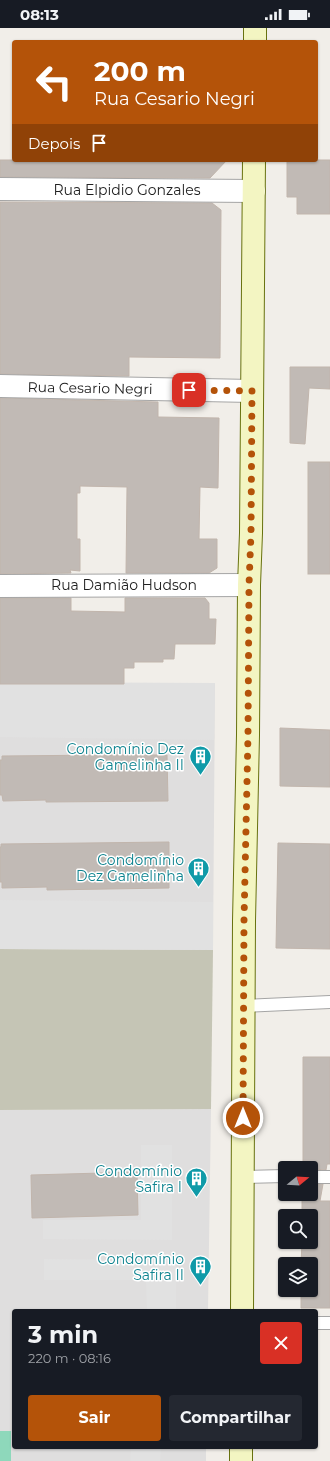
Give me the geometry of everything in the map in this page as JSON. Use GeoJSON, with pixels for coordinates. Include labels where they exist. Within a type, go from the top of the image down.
{"type":"FeatureCollection","features":[{"type":"Feature","properties":{"kind":"street"},"geometry":{"type":"LineString","coordinates":[[255,28],[255,40]]}},
{"type":"Feature","properties":{"kind":"street"},"geometry":{"type":"LineString","coordinates":[[242,1309],[254,162]]}},
{"type":"Feature","properties":{"kind":"street","name":"Rua Elpidio Gonzales"},"geometry":{"type":"LineString","coordinates":[[0,189],[254,191]]}},
{"type":"Feature","properties":{"kind":"street","name":"Rua Cesario Negri"},"geometry":{"type":"LineString","coordinates":[[0,386],[252,391]]}},
{"type":"Feature","properties":{"kind":"street","name":"Rua Damião Hudson"},"geometry":{"type":"LineString","coordinates":[[0,586],[249,585]]}},
{"type":"Feature","properties":{"kind":"street"},"geometry":{"type":"LineString","coordinates":[[241,1449],[241,1461]]}},
{"type":"Feature","properties":{"kind":"lane"},"geometry":{"type":"LineString","coordinates":[[244,1006],[330,1002]]}},
{"type":"Feature","properties":{"kind":"lane"},"geometry":{"type":"LineString","coordinates":[[243,1177],[278,1176]]}},
{"type":"Feature","properties":{"kind":"lane"},"geometry":{"type":"LineString","coordinates":[[318,1177],[330,1177]]}},
{"type":"Feature","properties":{"kind":"lane"},"geometry":{"type":"LineString","coordinates":[[318,1323],[330,1323]]}},
{"type":"Feature","properties":{"kind":"shaded area"},"geometry":{"type":"Polygon","coordinates":[[[0,682],[215,683],[214,740],[0,737],[0,682]]]}},
{"type":"Feature","properties":{"kind":"shaded area"},"geometry":{"type":"Polygon","coordinates":[[[0,683],[215,683],[213,950],[0,949],[0,683]]]}},
{"type":"Feature","properties":{"kind":"shaded area"},"geometry":{"type":"Polygon","coordinates":[[[0,900],[213,902],[213,950],[0,949],[0,900]]]}},
{"type":"Feature","properties":{"kind":"shaded area"},"geometry":{"type":"Polygon","coordinates":[[[0,949],[213,950],[211,1109],[0,1110],[0,949]]]}},
{"type":"Feature","properties":{"kind":"shaded area"},"geometry":{"type":"Polygon","coordinates":[[[211,1109],[208,1309],[12,1309],[12,1449],[206,1449],[206,1461],[0,1461],[0,1110],[211,1109]]]}},
{"type":"Feature","properties":{"kind":"shaded area"},"geometry":{"type":"Polygon","coordinates":[[[141,1145],[172,1145],[172,1240],[43,1239],[43,1220],[141,1220],[141,1145]]]}},
{"type":"Feature","properties":{"kind":"shaded area"},"geometry":{"type":"Polygon","coordinates":[[[44,1259],[176,1260],[176,1309],[147,1309],[146,1280],[44,1280],[44,1259]]]}},
{"type":"Feature","properties":{"kind":"shaded area"},"geometry":{"type":"Polygon","coordinates":[[[131,1449],[161,1449],[160,1461],[130,1461],[131,1449]]]}},
{"type":"Feature","properties":{"kind":"green space"},"geometry":{"type":"Polygon","coordinates":[[[0,1431],[11,1431],[11,1461],[0,1461],[0,1431]]]}},
{"type":"Feature","properties":{"kind":"building"},"geometry":{"type":"Polygon","coordinates":[[[0,160],[12,160],[12,162],[225,162],[210,178],[0,177],[0,160]]]}},
{"type":"Feature","properties":{"kind":"building"},"geometry":{"type":"Polygon","coordinates":[[[318,160],[330,160],[330,214],[297,214],[297,197],[287,197],[287,162],[318,162],[318,160]]]}},
{"type":"Feature","properties":{"kind":"building"},"geometry":{"type":"Polygon","coordinates":[[[0,202],[212,203],[221,210],[220,358],[129,357],[129,376],[0,374],[0,202]]]}},
{"type":"Feature","properties":{"kind":"building"},"geometry":{"type":"Polygon","coordinates":[[[290,367],[330,367],[330,389],[309,388],[305,444],[290,443],[290,367]]]}},
{"type":"Feature","properties":{"kind":"building"},"geometry":{"type":"Polygon","coordinates":[[[0,398],[158,402],[158,417],[219,418],[218,488],[200,487],[199,539],[217,539],[217,568],[209,573],[126,573],[127,487],[80,486],[80,493],[77,493],[77,539],[80,539],[80,571],[70,570],[71,573],[0,574],[0,398]]]}},
{"type":"Feature","properties":{"kind":"building"},"geometry":{"type":"Polygon","coordinates":[[[308,462],[330,462],[330,574],[308,574],[308,462]]]}},
{"type":"Feature","properties":{"kind":"building"},"geometry":{"type":"Polygon","coordinates":[[[0,598],[71,598],[71,611],[125,612],[125,598],[205,598],[209,603],[209,619],[216,619],[215,644],[175,644],[174,659],[163,659],[163,662],[134,662],[134,668],[124,668],[124,684],[0,684],[0,598]]]}},
{"type":"Feature","properties":{"kind":"building"},"geometry":{"type":"Polygon","coordinates":[[[280,728],[330,730],[330,787],[280,786],[280,728]]]}},
{"type":"Feature","properties":{"kind":"building"},"geometry":{"type":"Polygon","coordinates":[[[167,755],[168,801],[3,801],[2,795],[0,795],[0,760],[2,760],[2,756],[167,755]]]}},
{"type":"Feature","properties":{"kind":"building"},"geometry":{"type":"Polygon","coordinates":[[[169,842],[169,888],[47,890],[47,887],[2,888],[2,882],[0,882],[1,844],[169,842]]]}},
{"type":"Feature","properties":{"kind":"building"},"geometry":{"type":"Polygon","coordinates":[[[278,843],[330,844],[330,949],[276,948],[278,843]]]}},
{"type":"Feature","properties":{"kind":"building"},"geometry":{"type":"Polygon","coordinates":[[[303,1057],[330,1057],[330,1164],[327,1164],[326,1170],[318,1169],[318,1161],[303,1161],[303,1057]]]}},
{"type":"Feature","properties":{"kind":"building"},"geometry":{"type":"Polygon","coordinates":[[[137,1172],[138,1215],[32,1218],[31,1175],[137,1172]]]}},
{"type":"Feature","properties":{"kind":"building"},"geometry":{"type":"Polygon","coordinates":[[[318,1184],[323,1184],[320,1201],[330,1201],[330,1308],[301,1308],[301,1297],[318,1297],[318,1257],[301,1257],[302,1249],[318,1249],[318,1209],[302,1209],[302,1201],[318,1201],[318,1184]]]}},
{"type":"Feature","properties":{"kind":"place","name":"Condomínio Dez Gamelinha II"},"geometry":{"type":"Point","coordinates":[200,776]}},
{"type":"Feature","properties":{"kind":"place","name":"Condomínio Dez Gamelinha"},"geometry":{"type":"Point","coordinates":[199,888]}},
{"type":"Feature","properties":{"kind":"place","name":"Condomínio Safira I"},"geometry":{"type":"Point","coordinates":[197,1198]}},
{"type":"Feature","properties":{"kind":"place","name":"Condomínio Safira II"},"geometry":{"type":"Point","coordinates":[200,1286]}},
{"type":"Feature","properties":{"kind":"route"},"geometry":{"type":"LineString","coordinates":[[189,390],[252,391],[244,921],[243,1118]]}}]}
